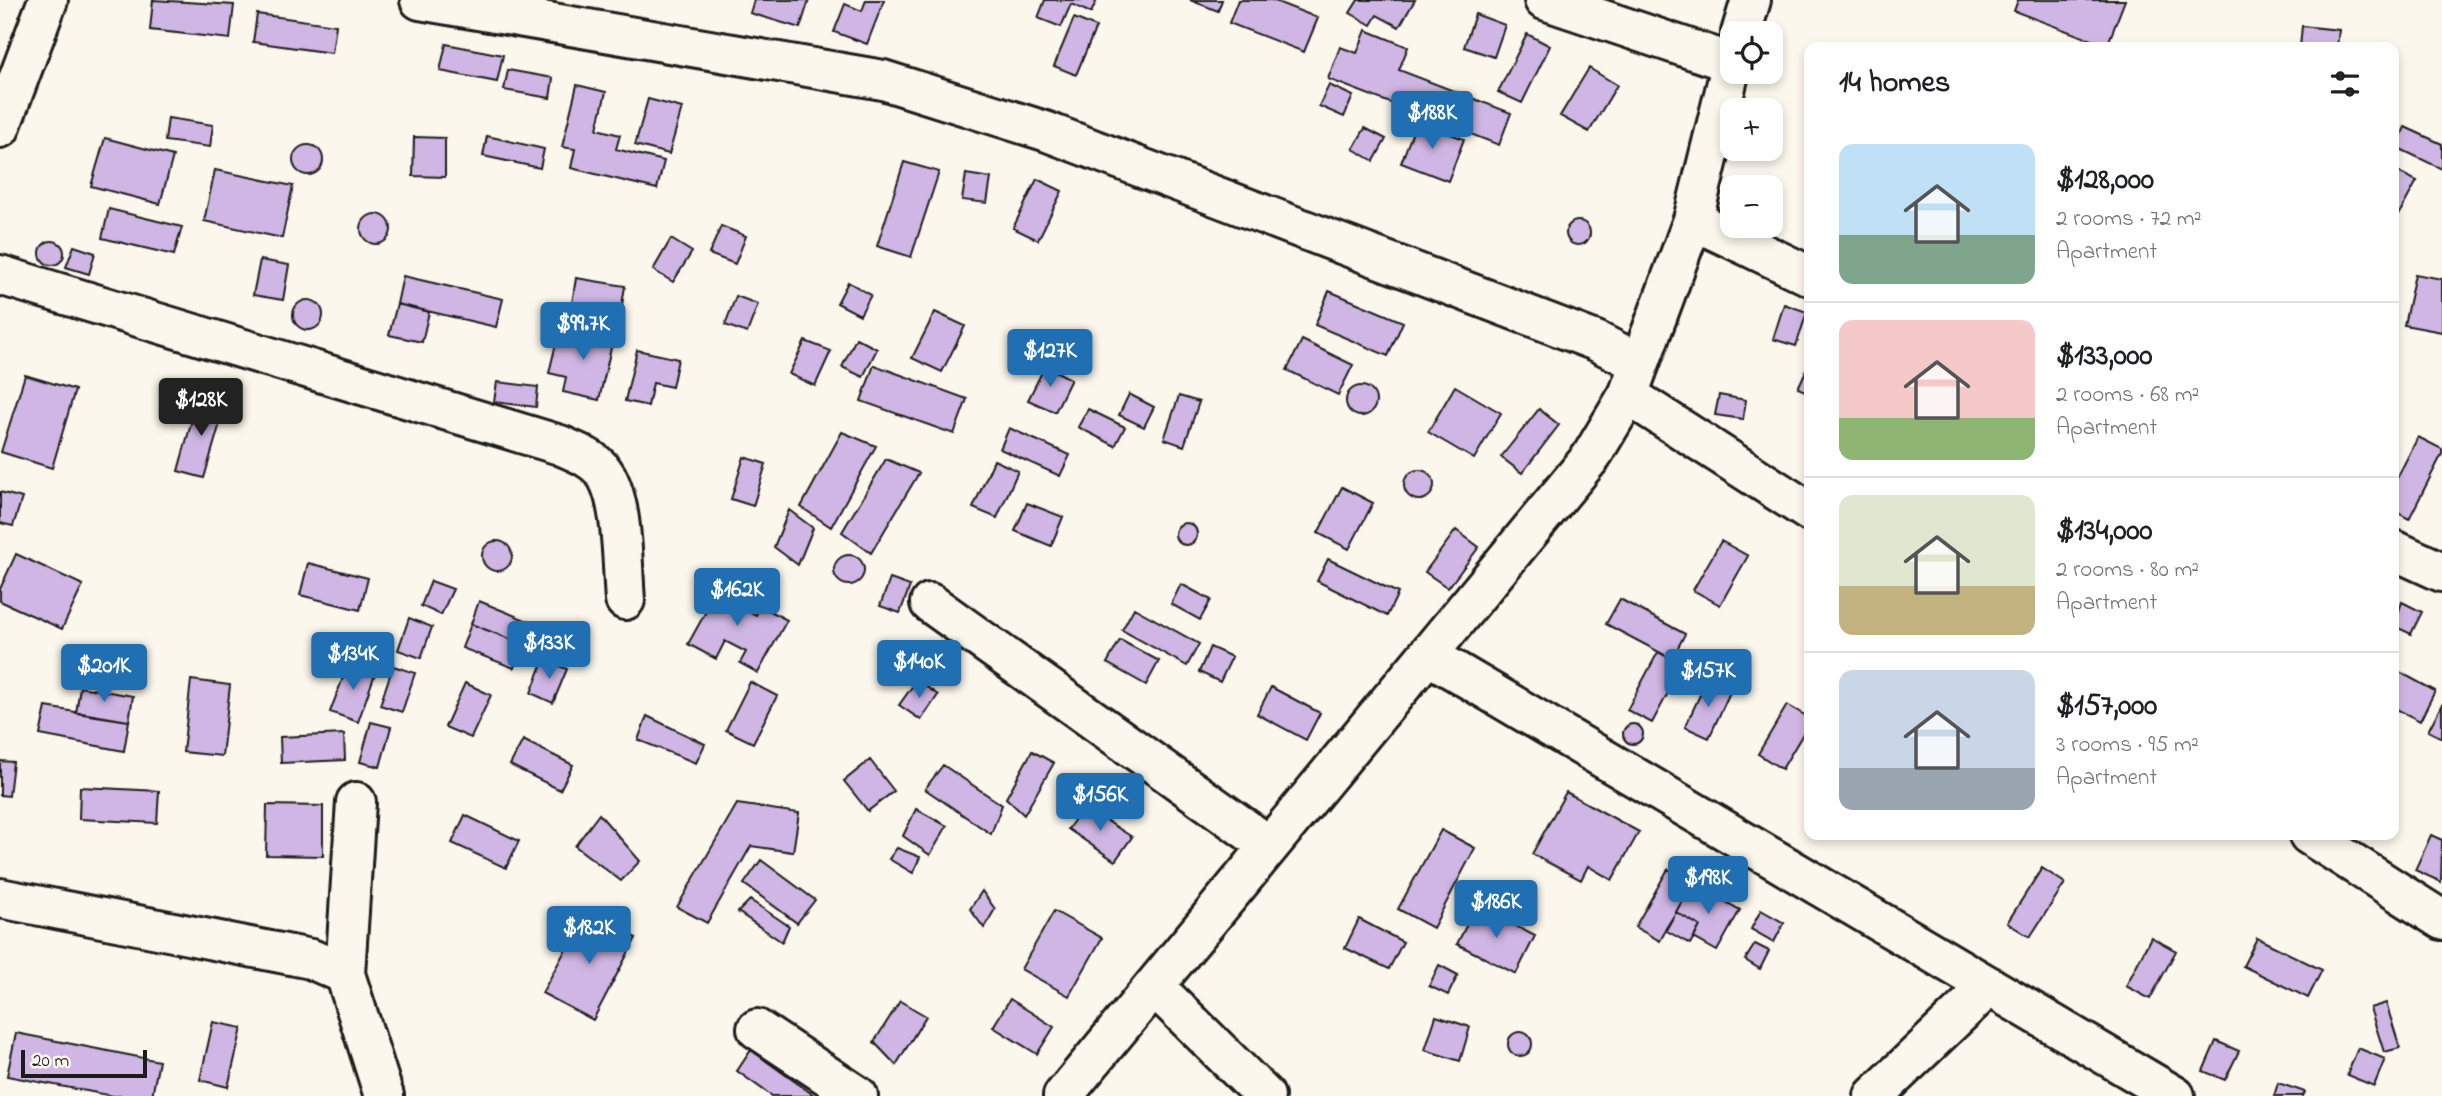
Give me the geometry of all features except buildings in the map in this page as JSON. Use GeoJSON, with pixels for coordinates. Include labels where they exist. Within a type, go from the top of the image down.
{"type":"FeatureCollection","features":[{"type":"Feature","properties":{"kind":"street"},"geometry":{"type":"LineString","coordinates":[[0,128],[48,0]]}},
{"type":"Feature","properties":{"kind":"street"},"geometry":{"type":"LineString","coordinates":[[420,0],[883,80],[1045,131],[1596,341],[1634,379],[1804,507]]}},
{"type":"Feature","properties":{"kind":"street"},"geometry":{"type":"LineString","coordinates":[[1544,0],[1720,58]]}},
{"type":"Feature","properties":{"kind":"street"},"geometry":{"type":"LineString","coordinates":[[1745,21],[1751,0]]}},
{"type":"Feature","properties":{"kind":"street"},"geometry":{"type":"LineString","coordinates":[[1063,1096],[1591,457],[1634,379],[1693,220],[1727,84]]}},
{"type":"Feature","properties":{"kind":"street"},"geometry":{"type":"LineString","coordinates":[[1693,220],[1804,273]]}},
{"type":"Feature","properties":{"kind":"street"},"geometry":{"type":"LineString","coordinates":[[0,275],[560,445],[589,458],[604,471],[617,510],[625,600]]}},
{"type":"Feature","properties":{"kind":"street"},"geometry":{"type":"LineString","coordinates":[[2399,552],[2442,572]]}},
{"type":"Feature","properties":{"kind":"street"},"geometry":{"type":"LineString","coordinates":[[930,603],[1268,845]]}},
{"type":"Feature","properties":{"kind":"street"},"geometry":{"type":"LineString","coordinates":[[1428,654],[2175,1096]]}},
{"type":"Feature","properties":{"kind":"street"},"geometry":{"type":"LineString","coordinates":[[356,802],[345,974],[384,1096]]}},
{"type":"Feature","properties":{"kind":"street"},"geometry":{"type":"LineString","coordinates":[[2317,840],[2442,920]]}},
{"type":"Feature","properties":{"kind":"street"},"geometry":{"type":"LineString","coordinates":[[0,898],[312,959],[345,974]]}},
{"type":"Feature","properties":{"kind":"street"},"geometry":{"type":"LineString","coordinates":[[1154,985],[1265,1096]]}},
{"type":"Feature","properties":{"kind":"street"},"geometry":{"type":"LineString","coordinates":[[1874,1096],[1989,986]]}},
{"type":"Feature","properties":{"kind":"street"},"geometry":{"type":"LineString","coordinates":[[757,1029],[858,1096]]}}]}
